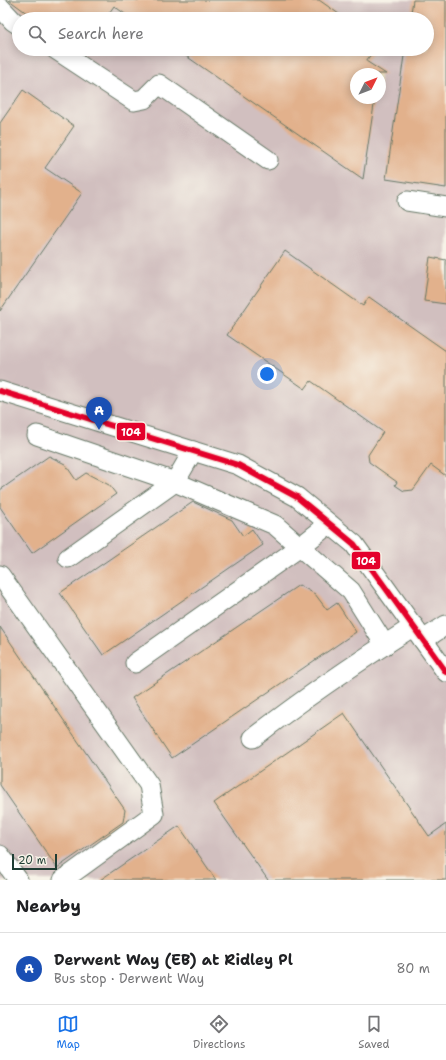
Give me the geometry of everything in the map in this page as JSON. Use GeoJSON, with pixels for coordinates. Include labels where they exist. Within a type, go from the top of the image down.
{"type":"FeatureCollection","features":[{"type":"Feature","properties":{"kind":"street"},"geometry":{"type":"LineString","coordinates":[[0,7],[12,20]]}},
{"type":"Feature","properties":{"kind":"street"},"geometry":{"type":"LineString","coordinates":[[66,56],[134,101],[144,99],[159,84],[268,160]]}},
{"type":"Feature","properties":{"kind":"street"},"geometry":{"type":"LineString","coordinates":[[407,201],[446,207]]}},
{"type":"Feature","properties":{"kind":"street"},"geometry":{"type":"LineString","coordinates":[[0,391],[238,465],[297,497],[354,544],[446,672]]}},
{"type":"Feature","properties":{"kind":"street"},"geometry":{"type":"LineString","coordinates":[[37,435],[175,482],[275,525],[351,591],[385,645]]}},
{"type":"Feature","properties":{"kind":"street"},"geometry":{"type":"LineString","coordinates":[[68,558],[175,482],[193,451]]}},
{"type":"Feature","properties":{"kind":"street"},"geometry":{"type":"LineString","coordinates":[[135,663],[300,547],[329,524]]}},
{"type":"Feature","properties":{"kind":"street"},"geometry":{"type":"LineString","coordinates":[[0,575],[149,785],[154,814],[63,880]]}},
{"type":"Feature","properties":{"kind":"street"},"geometry":{"type":"LineString","coordinates":[[253,738],[281,716],[385,645],[446,625]]}},
{"type":"Feature","properties":{"kind":"street"},"geometry":{"type":"LineString","coordinates":[[0,855],[18,880]]}},
{"type":"Feature","properties":{"kind":"shaded area"},"geometry":{"type":"Polygon","coordinates":[[[0,0],[446,0],[446,880],[0,880],[0,0]]]}},
{"type":"Feature","properties":{"kind":"building"},"geometry":{"type":"Polygon","coordinates":[[[9,0],[319,0],[336,12],[122,12],[114,6],[110,12],[25,12],[9,0]]]}},
{"type":"Feature","properties":{"kind":"building"},"geometry":{"type":"Polygon","coordinates":[[[413,0],[446,0],[446,188],[386,179],[404,56],[434,56],[434,12],[411,12],[413,0]]]}},
{"type":"Feature","properties":{"kind":"building"},"geometry":{"type":"Polygon","coordinates":[[[186,56],[370,56],[366,61],[377,68],[350,68],[350,104],[374,104],[363,179],[186,56]]]}},
{"type":"Feature","properties":{"kind":"building"},"geometry":{"type":"Polygon","coordinates":[[[23,90],[74,126],[45,168],[82,193],[0,311],[0,123],[23,90]]]}},
{"type":"Feature","properties":{"kind":"building"},"geometry":{"type":"Polygon","coordinates":[[[285,251],[363,306],[369,297],[446,351],[446,476],[431,465],[413,490],[404,491],[395,485],[397,482],[369,462],[368,455],[383,432],[311,381],[305,389],[227,335],[285,251]]]}},
{"type":"Feature","properties":{"kind":"building"},"geometry":{"type":"Polygon","coordinates":[[[430,257],[446,260],[446,304],[424,301],[430,257]]]}},
{"type":"Feature","properties":{"kind":"building"},"geometry":{"type":"Polygon","coordinates":[[[49,456],[65,464],[76,480],[86,473],[109,485],[116,494],[32,553],[0,507],[0,490],[49,456]]]}},
{"type":"Feature","properties":{"kind":"building"},"geometry":{"type":"Polygon","coordinates":[[[193,502],[232,520],[243,536],[252,529],[263,545],[103,655],[60,593],[193,502]]]}},
{"type":"Feature","properties":{"kind":"building"},"geometry":{"type":"Polygon","coordinates":[[[299,585],[315,594],[327,610],[337,603],[356,632],[172,758],[132,698],[299,585]]]}},
{"type":"Feature","properties":{"kind":"building"},"geometry":{"type":"Polygon","coordinates":[[[0,627],[125,810],[123,822],[57,868],[0,785],[0,627]]]}},
{"type":"Feature","properties":{"kind":"building"},"geometry":{"type":"Polygon","coordinates":[[[344,713],[429,836],[446,824],[446,880],[268,880],[214,803],[344,713]]]}},
{"type":"Feature","properties":{"kind":"building"},"geometry":{"type":"Polygon","coordinates":[[[179,826],[216,880],[100,880],[179,826]]]}},
{"type":"Feature","properties":{"kind":"transit line","name":"104"},"geometry":{"type":"LineString","coordinates":[[0,391],[238,465],[297,497],[354,544],[446,672]]}},
{"type":"Feature","properties":{"kind":"place","name":"Derwent Way (EB) at Ridley Pl"},"geometry":{"type":"Point","coordinates":[99,430]}}]}
